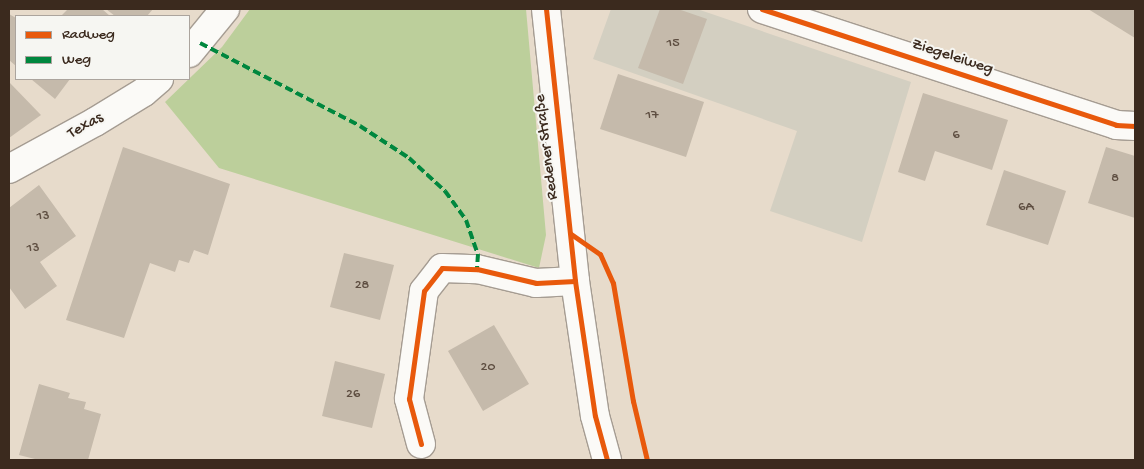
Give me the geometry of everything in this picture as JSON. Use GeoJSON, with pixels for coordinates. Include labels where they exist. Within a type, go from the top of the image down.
{"type":"FeatureCollection","features":[{"type":"Feature","properties":{"kind":"street"},"geometry":{"type":"LineString","coordinates":[[190,52],[225,9]]}},
{"type":"Feature","properties":{"kind":"street","name":"Redener Straße"},"geometry":{"type":"LineString","coordinates":[[546,9],[575,281],[595,416],[607,460]]}},
{"type":"Feature","properties":{"kind":"street","name":"Ziegeleiweg"},"geometry":{"type":"LineString","coordinates":[[762,9],[1116,125],[1135,126]]}},
{"type":"Feature","properties":{"kind":"street","name":"Texas"},"geometry":{"type":"LineString","coordinates":[[9,169],[95,122],[144,92],[158,80]]}},
{"type":"Feature","properties":{"kind":"street"},"geometry":{"type":"LineString","coordinates":[[421,444],[409,398],[424,291],[442,268],[477,269],[536,283],[575,281]]}},
{"type":"Feature","properties":{"kind":"shaded area"},"geometry":{"type":"Polygon","coordinates":[[[611,9],[697,9],[911,82],[862,242],[770,211],[797,131],[593,59],[611,9]]]}},
{"type":"Feature","properties":{"kind":"green space"},"geometry":{"type":"Polygon","coordinates":[[[250,9],[526,9],[546,235],[539,268],[219,168],[165,102],[190,80],[222,47],[250,9]]]}},
{"type":"Feature","properties":{"kind":"building"},"geometry":{"type":"Polygon","coordinates":[[[68,9],[102,9],[109,15],[62,15],[68,9]]]}},
{"type":"Feature","properties":{"kind":"building"},"geometry":{"type":"Polygon","coordinates":[[[106,9],[153,9],[148,15],[114,15],[106,9]]]}},
{"type":"Feature","properties":{"kind":"building"},"geometry":{"type":"Polygon","coordinates":[[[660,9],[678,9],[707,19],[683,84],[638,68],[660,9]]]}},
{"type":"Feature","properties":{"kind":"building"},"geometry":{"type":"Polygon","coordinates":[[[1088,9],[1135,9],[1135,38],[1088,9]]]}},
{"type":"Feature","properties":{"kind":"building"},"geometry":{"type":"Polygon","coordinates":[[[9,14],[15,17],[15,65],[9,60],[9,14]]]}},
{"type":"Feature","properties":{"kind":"building"},"geometry":{"type":"Polygon","coordinates":[[[618,74],[704,102],[686,157],[600,129],[618,74]]]}},
{"type":"Feature","properties":{"kind":"building"},"geometry":{"type":"Polygon","coordinates":[[[32,80],[69,80],[55,99],[32,80]]]}},
{"type":"Feature","properties":{"kind":"building"},"geometry":{"type":"Polygon","coordinates":[[[9,82],[41,115],[9,138],[9,82]]]}},
{"type":"Feature","properties":{"kind":"building"},"geometry":{"type":"Polygon","coordinates":[[[923,93],[1008,120],[992,170],[935,151],[925,181],[898,172],[923,93]]]}},
{"type":"Feature","properties":{"kind":"building"},"geometry":{"type":"Polygon","coordinates":[[[123,147],[230,184],[208,255],[194,250],[189,263],[179,260],[175,272],[150,263],[124,338],[66,320],[123,147]]]}},
{"type":"Feature","properties":{"kind":"building"},"geometry":{"type":"Polygon","coordinates":[[[1106,147],[1135,156],[1135,218],[1088,203],[1106,147]]]}},
{"type":"Feature","properties":{"kind":"building"},"geometry":{"type":"Polygon","coordinates":[[[1004,170],[1066,191],[1048,245],[986,225],[1004,170]]]}},
{"type":"Feature","properties":{"kind":"building"},"geometry":{"type":"Polygon","coordinates":[[[39,185],[76,236],[40,262],[57,286],[25,309],[9,287],[9,208],[39,185]]]}},
{"type":"Feature","properties":{"kind":"building"},"geometry":{"type":"Polygon","coordinates":[[[344,253],[394,265],[380,320],[330,307],[344,253]]]}},
{"type":"Feature","properties":{"kind":"building"},"geometry":{"type":"Polygon","coordinates":[[[494,325],[529,384],[483,411],[448,351],[494,325]]]}},
{"type":"Feature","properties":{"kind":"building"},"geometry":{"type":"Polygon","coordinates":[[[335,361],[385,374],[372,428],[322,416],[335,361]]]}},
{"type":"Feature","properties":{"kind":"building"},"geometry":{"type":"Polygon","coordinates":[[[39,384],[70,393],[68,398],[86,402],[84,409],[101,414],[88,460],[39,460],[19,455],[39,384]]]}},
{"type":"Feature","properties":{"kind":"marked path"},"geometry":{"type":"LineString","coordinates":[[200,43],[360,126],[409,158],[445,191],[466,220],[478,254],[477,269]]}},
{"type":"Feature","properties":{"kind":"cycle path"},"geometry":{"type":"LineString","coordinates":[[546,9],[575,281],[595,416],[607,460]]}},
{"type":"Feature","properties":{"kind":"cycle path"},"geometry":{"type":"LineString","coordinates":[[762,9],[1116,125],[1135,126]]}},
{"type":"Feature","properties":{"kind":"cycle path"},"geometry":{"type":"LineString","coordinates":[[571,234],[600,254],[613,283],[633,401],[647,460]]}},
{"type":"Feature","properties":{"kind":"cycle path"},"geometry":{"type":"LineString","coordinates":[[421,444],[409,399],[424,291],[442,268],[477,269],[536,283],[575,281]]}}]}
